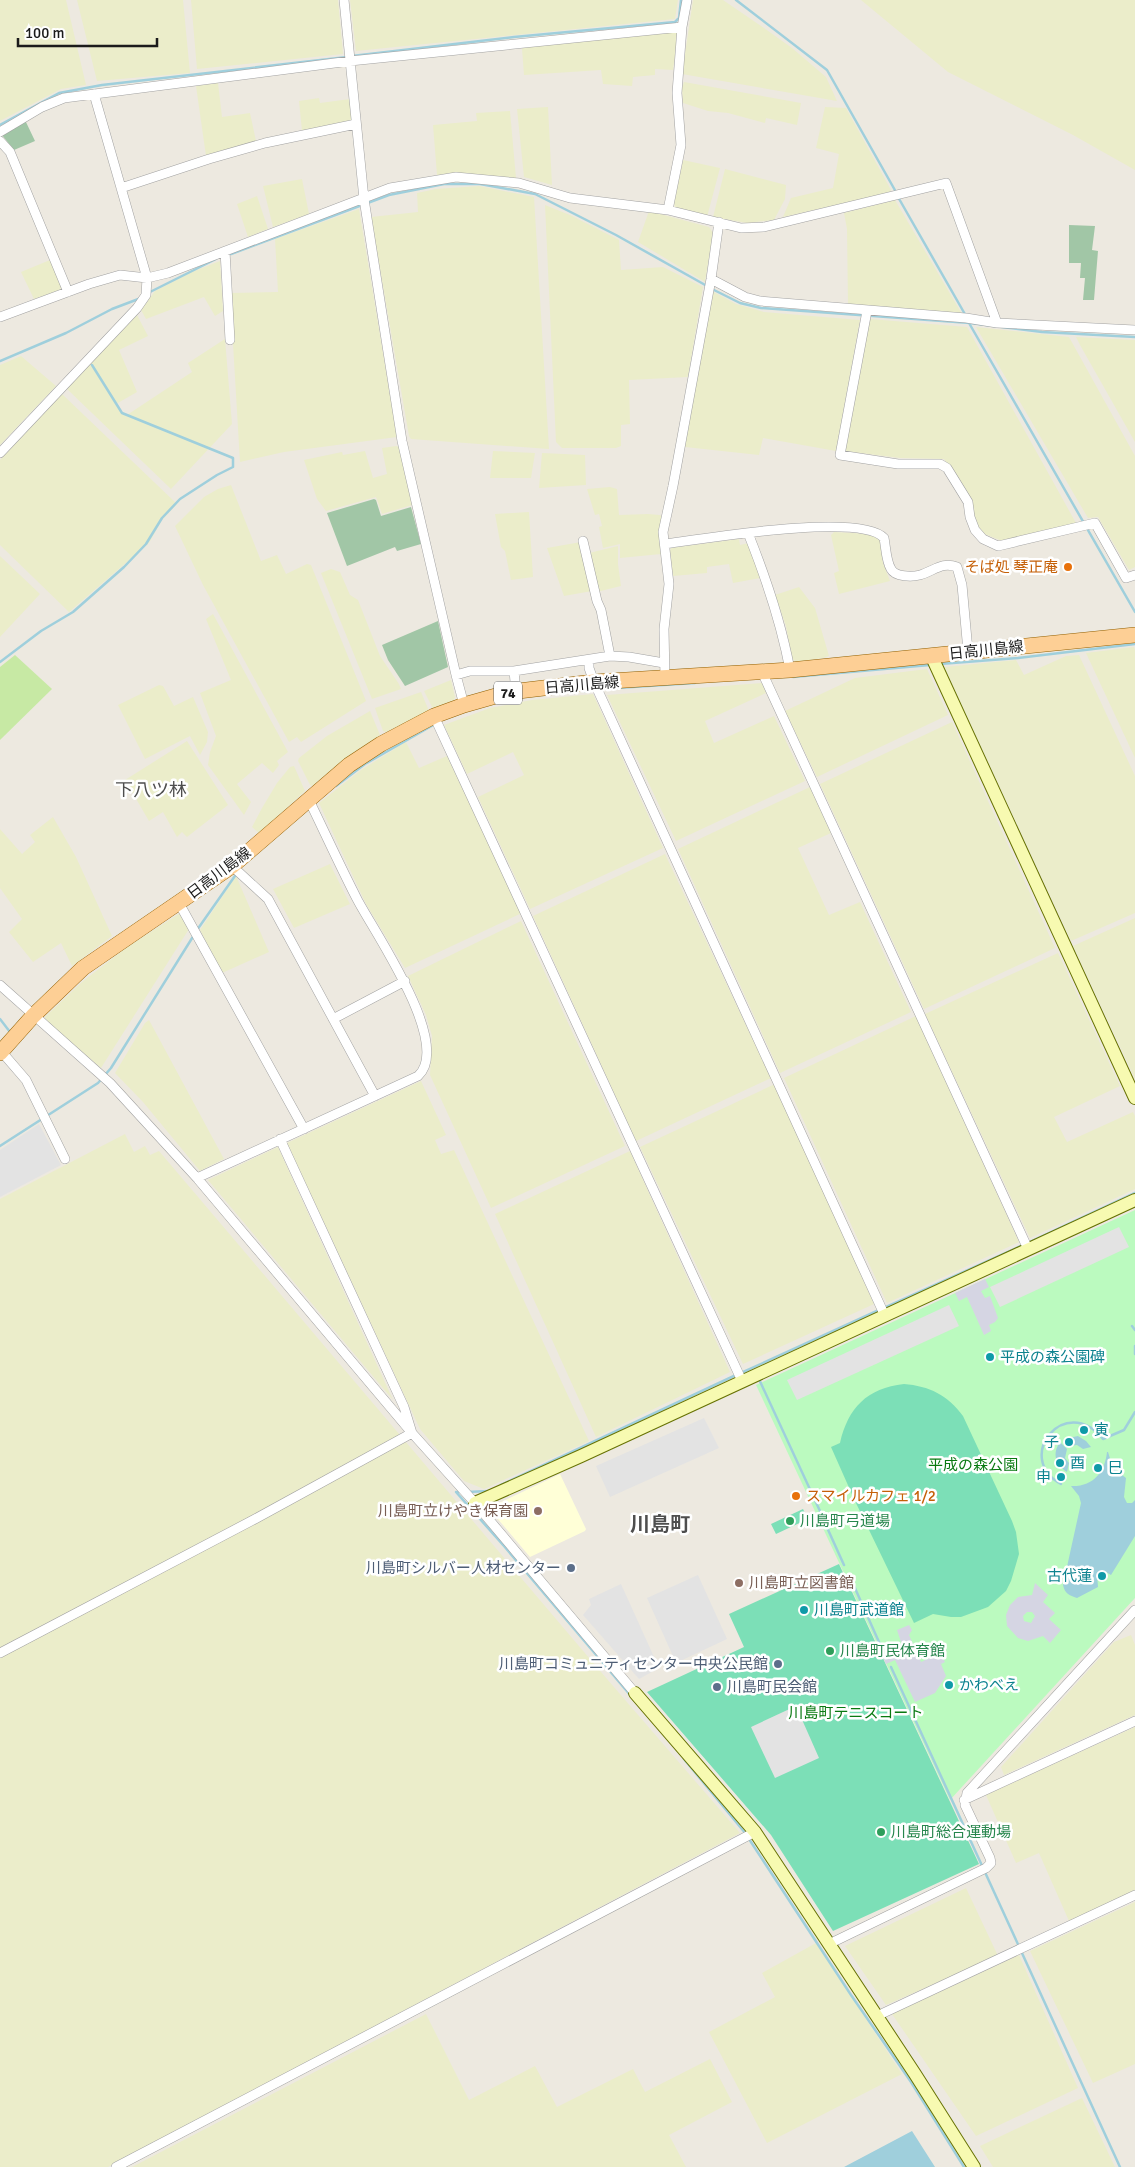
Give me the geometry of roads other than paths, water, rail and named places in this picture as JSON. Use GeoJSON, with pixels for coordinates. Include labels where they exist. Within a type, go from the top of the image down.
{"type":"FeatureCollection","features":[{"type":"Feature","properties":{"kind":"main road","name":"日高川島線"},"geometry":{"type":"LineString","coordinates":[[1,1052],[33,1016],[83,968],[232,866],[356,760],[385,741],[434,716],[464,705],[516,692],[594,682],[790,670],[1135,635]]}},
{"type":"Feature","properties":{"kind":"street"},"geometry":{"type":"LineString","coordinates":[[344,0],[364,199],[402,441],[464,705]]}},
{"type":"Feature","properties":{"kind":"street"},"geometry":{"type":"LineString","coordinates":[[668,210],[680,145],[677,93],[682,26],[687,0]]}},
{"type":"Feature","properties":{"kind":"street"},"geometry":{"type":"LineString","coordinates":[[0,132],[42,107],[64,98],[350,61],[682,26]]}},
{"type":"Feature","properties":{"kind":"street"},"geometry":{"type":"LineString","coordinates":[[0,453],[139,306],[146,295],[147,278],[94,94]]}},
{"type":"Feature","properties":{"kind":"street"},"geometry":{"type":"LineString","coordinates":[[121,188],[265,143],[356,124]]}},
{"type":"Feature","properties":{"kind":"street"},"geometry":{"type":"LineString","coordinates":[[0,141],[10,152],[68,292]]}},
{"type":"Feature","properties":{"kind":"street"},"geometry":{"type":"LineString","coordinates":[[0,317],[120,274],[147,278],[168,273],[390,188],[456,177],[519,183],[570,198],[668,210],[742,228],[764,227],[946,183],[997,323]]}},
{"type":"Feature","properties":{"kind":"street"},"geometry":{"type":"LineString","coordinates":[[665,678],[664,629],[669,584],[663,532],[711,279],[719,222]]}},
{"type":"Feature","properties":{"kind":"street"},"geometry":{"type":"LineString","coordinates":[[225,251],[230,340]]}},
{"type":"Feature","properties":{"kind":"street"},"geometry":{"type":"LineString","coordinates":[[711,279],[745,297],[760,301],[966,318],[997,323],[1135,330]]}},
{"type":"Feature","properties":{"kind":"street"},"geometry":{"type":"LineString","coordinates":[[867,311],[840,455],[898,464],[940,464],[947,468],[968,502],[970,517],[975,530],[983,539],[998,546],[1095,522],[1126,578],[1135,575]]}},
{"type":"Feature","properties":{"kind":"street"},"geometry":{"type":"LineString","coordinates":[[665,544],[763,530],[802,527],[866,530],[879,534],[884,538],[889,566],[892,572],[898,575],[919,575],[941,565],[950,564],[957,567],[963,592],[968,651]]}},
{"type":"Feature","properties":{"kind":"street"},"geometry":{"type":"LineString","coordinates":[[748,533],[782,630],[790,670]]}},
{"type":"Feature","properties":{"kind":"street"},"geometry":{"type":"LineString","coordinates":[[583,541],[601,610],[610,656]]}},
{"type":"Feature","properties":{"kind":"street"},"geometry":{"type":"LineString","coordinates":[[931,655],[1135,1098]]}},
{"type":"Feature","properties":{"kind":"street"},"geometry":{"type":"LineString","coordinates":[[456,676],[470,671],[514,671],[610,656],[629,656],[664,663]]}},
{"type":"Feature","properties":{"kind":"street"},"geometry":{"type":"LineString","coordinates":[[589,660],[588,668],[594,682],[886,1316]]}},
{"type":"Feature","properties":{"kind":"street"},"geometry":{"type":"LineString","coordinates":[[514,671],[516,692]]}},
{"type":"Feature","properties":{"kind":"street"},"geometry":{"type":"LineString","coordinates":[[762,672],[1028,1249]]}},
{"type":"Feature","properties":{"kind":"street"},"geometry":{"type":"LineString","coordinates":[[434,716],[742,1381]]}},
{"type":"Feature","properties":{"kind":"street"},"geometry":{"type":"LineString","coordinates":[[197,1178],[418,1076],[422,1072],[427,1058],[426,1037],[404,981],[357,899],[308,800]]}},
{"type":"Feature","properties":{"kind":"street"},"geometry":{"type":"LineString","coordinates":[[232,866],[268,899],[375,1096]]}},
{"type":"Feature","properties":{"kind":"street"},"geometry":{"type":"LineString","coordinates":[[179,902],[304,1130]]}},
{"type":"Feature","properties":{"kind":"street"},"geometry":{"type":"LineString","coordinates":[[333,1019],[404,981]]}},
{"type":"Feature","properties":{"kind":"street"},"geometry":{"type":"LineString","coordinates":[[0,985],[110,1083],[197,1178],[412,1433],[475,1503],[634,1693],[755,1832],[974,2167]]}},
{"type":"Feature","properties":{"kind":"street"},"geometry":{"type":"LineString","coordinates":[[1,1052],[26,1080],[65,1159]]}},
{"type":"Feature","properties":{"kind":"street"},"geometry":{"type":"LineString","coordinates":[[280,1139],[404,1407],[412,1433]]}},
{"type":"Feature","properties":{"kind":"street"},"geometry":{"type":"LineString","coordinates":[[475,1503],[886,1316],[1135,1200]]}},
{"type":"Feature","properties":{"kind":"street"},"geometry":{"type":"LineString","coordinates":[[0,1653],[255,1519],[412,1433]]}},
{"type":"Feature","properties":{"kind":"street"},"geometry":{"type":"LineString","coordinates":[[829,1944],[986,1868],[991,1863],[965,1805],[964,1800],[967,1793],[1135,1610]]}},
{"type":"Feature","properties":{"kind":"street"},"geometry":{"type":"LineString","coordinates":[[964,1800],[1135,1721]]}},
{"type":"Feature","properties":{"kind":"street"},"geometry":{"type":"LineString","coordinates":[[116,2167],[755,1832]]}},
{"type":"Feature","properties":{"kind":"street"},"geometry":{"type":"LineString","coordinates":[[877,2016],[1135,1895]]}},
{"type":"Feature","properties":{"kind":"water"},"geometry":{"type":"Polygon","coordinates":[[[1078,1436],[1091,1447],[1083,1449],[1077,1445],[1070,1446],[1064,1439],[1078,1436]]]}},
{"type":"Feature","properties":{"kind":"water"},"geometry":{"type":"Polygon","coordinates":[[[1060,1442],[1067,1449],[1065,1458],[1069,1463],[1067,1472],[1056,1459],[1056,1450],[1060,1442]]]}},
{"type":"Feature","properties":{"kind":"water"},"geometry":{"type":"Polygon","coordinates":[[[1107,1452],[1113,1468],[1126,1478],[1124,1497],[1127,1503],[1132,1503],[1135,1500],[1135,1536],[1111,1575],[1106,1572],[1097,1574],[1098,1587],[1077,1598],[1068,1594],[1063,1585],[1081,1503],[1079,1496],[1071,1486],[1079,1486],[1092,1481],[1101,1472],[1107,1452]]]}},
{"type":"Feature","properties":{"kind":"water"},"geometry":{"type":"Polygon","coordinates":[[[912,2131],[935,2167],[844,2167],[912,2131]]]}},
{"type":"Feature","properties":{"kind":"waterway"},"geometry":{"type":"LineString","coordinates":[[352,56],[514,37],[675,22],[679,18],[681,0]]}},
{"type":"Feature","properties":{"kind":"waterway"},"geometry":{"type":"LineString","coordinates":[[736,0],[827,70],[896,192]]}},
{"type":"Feature","properties":{"kind":"waterway"},"geometry":{"type":"LineString","coordinates":[[0,125],[59,93],[102,85],[347,57]]}},
{"type":"Feature","properties":{"kind":"waterway"},"geometry":{"type":"LineString","coordinates":[[231,254],[389,195],[444,184],[480,184],[535,194],[616,235],[707,286]]}},
{"type":"Feature","properties":{"kind":"waterway"},"geometry":{"type":"LineString","coordinates":[[898,197],[966,316]]}},
{"type":"Feature","properties":{"kind":"waterway"},"geometry":{"type":"LineString","coordinates":[[150,292],[216,259]]}},
{"type":"Feature","properties":{"kind":"waterway"},"geometry":{"type":"LineString","coordinates":[[712,289],[740,303],[761,308],[970,323],[1042,332],[1135,337]]}},
{"type":"Feature","properties":{"kind":"waterway"},"geometry":{"type":"LineString","coordinates":[[0,361],[66,333],[112,309],[141,298]]}},
{"type":"Feature","properties":{"kind":"waterway"},"geometry":{"type":"LineString","coordinates":[[969,323],[1135,612]]}},
{"type":"Feature","properties":{"kind":"waterway"},"geometry":{"type":"LineString","coordinates":[[0,662],[41,631],[73,612],[124,567],[146,544],[162,518],[180,499],[233,467],[233,458],[122,413],[92,365]]}},
{"type":"Feature","properties":{"kind":"waterway"},"geometry":{"type":"LineString","coordinates":[[940,664],[1018,658],[1135,644]]}},
{"type":"Feature","properties":{"kind":"waterway"},"geometry":{"type":"LineString","coordinates":[[793,677],[930,665]]}},
{"type":"Feature","properties":{"kind":"waterway"},"geometry":{"type":"LineString","coordinates":[[601,689],[695,683]]}},
{"type":"Feature","properties":{"kind":"waterway"},"geometry":{"type":"LineString","coordinates":[[584,691],[596,690]]}},
{"type":"Feature","properties":{"kind":"waterway"},"geometry":{"type":"LineString","coordinates":[[502,702],[516,699]]}},
{"type":"Feature","properties":{"kind":"waterway"},"geometry":{"type":"LineString","coordinates":[[336,786],[365,764],[435,724]]}},
{"type":"Feature","properties":{"kind":"waterway"},"geometry":{"type":"LineString","coordinates":[[197,930],[237,873]]}},
{"type":"Feature","properties":{"kind":"waterway"},"geometry":{"type":"LineString","coordinates":[[0,1146],[98,1083],[111,1068],[194,935]]}},
{"type":"Feature","properties":{"kind":"waterway"},"geometry":{"type":"LineString","coordinates":[[0,1019],[10,1032]]}},
{"type":"Feature","properties":{"kind":"waterway"},"geometry":{"type":"LineString","coordinates":[[1028,1243],[1135,1193]]}},
{"type":"Feature","properties":{"kind":"waterway"},"geometry":{"type":"LineString","coordinates":[[884,1308],[1023,1245]]}},
{"type":"Feature","properties":{"kind":"waterway"},"geometry":{"type":"LineString","coordinates":[[741,1373],[879,1310]]}},
{"type":"Feature","properties":{"kind":"waterway"},"geometry":{"type":"LineString","coordinates":[[1132,1326],[1135,1330]]}},
{"type":"Feature","properties":{"kind":"waterway"},"geometry":{"type":"LineString","coordinates":[[1135,1346],[1135,1354]]}},
{"type":"Feature","properties":{"kind":"waterway"},"geometry":{"type":"LineString","coordinates":[[501,1485],[736,1375]]}},
{"type":"Feature","properties":{"kind":"waterway"},"geometry":{"type":"LineString","coordinates":[[758,1377],[820,1511]]}},
{"type":"Feature","properties":{"kind":"waterway"},"geometry":{"type":"LineString","coordinates":[[1061,1484],[1047,1473],[1042,1459],[1043,1446],[1050,1434],[1060,1426],[1074,1423],[1088,1426],[1103,1439],[1124,1430],[1135,1412]]}},
{"type":"Feature","properties":{"kind":"waterway"},"geometry":{"type":"LineString","coordinates":[[467,1492],[489,1491]]}},
{"type":"Feature","properties":{"kind":"waterway"},"geometry":{"type":"LineString","coordinates":[[462,1492],[456,1492],[631,1696]]}},
{"type":"Feature","properties":{"kind":"waterway"},"geometry":{"type":"LineString","coordinates":[[825,1523],[844,1565]]}},
{"type":"Feature","properties":{"kind":"waterway"},"geometry":{"type":"LineString","coordinates":[[850,1577],[883,1651]]}},
{"type":"Feature","properties":{"kind":"waterway"},"geometry":{"type":"LineString","coordinates":[[891,1667],[1120,2167]]}},
{"type":"Feature","properties":{"kind":"waterway"},"geometry":{"type":"LineString","coordinates":[[684,1759],[746,1834]]}},
{"type":"Feature","properties":{"kind":"waterway"},"geometry":{"type":"LineString","coordinates":[[749,1839],[851,1995],[911,2082],[964,2167]]}},
{"type":"Feature","properties":{"kind":"place","name":"そば処 琴正庵"},"geometry":{"type":"Point","coordinates":[1068,567]}},
{"type":"Feature","properties":{"kind":"place","name":"平成の森公園碑"},"geometry":{"type":"Point","coordinates":[990,1357]}},
{"type":"Feature","properties":{"kind":"place","name":"寅"},"geometry":{"type":"Point","coordinates":[1084,1430]}},
{"type":"Feature","properties":{"kind":"place","name":"子"},"geometry":{"type":"Point","coordinates":[1069,1442]}},
{"type":"Feature","properties":{"kind":"place","name":"酉"},"geometry":{"type":"Point","coordinates":[1060,1463]}},
{"type":"Feature","properties":{"kind":"place","name":"巳"},"geometry":{"type":"Point","coordinates":[1098,1468]}},
{"type":"Feature","properties":{"kind":"place","name":"申"},"geometry":{"type":"Point","coordinates":[1061,1477]}},
{"type":"Feature","properties":{"kind":"place","name":"スマイルカフェ 1/2"},"geometry":{"type":"Point","coordinates":[796,1496]}},
{"type":"Feature","properties":{"kind":"place","name":"川島町立けやき保育園"},"geometry":{"type":"Point","coordinates":[538,1511]}},
{"type":"Feature","properties":{"kind":"place","name":"川島町弓道場"},"geometry":{"type":"Point","coordinates":[790,1521]}},
{"type":"Feature","properties":{"kind":"place","name":"川島町シルバー人材センター"},"geometry":{"type":"Point","coordinates":[571,1568]}},
{"type":"Feature","properties":{"kind":"place","name":"古代蓮"},"geometry":{"type":"Point","coordinates":[1102,1576]}},
{"type":"Feature","properties":{"kind":"place","name":"川島町立図書館"},"geometry":{"type":"Point","coordinates":[739,1583]}},
{"type":"Feature","properties":{"kind":"place","name":"川島町武道館"},"geometry":{"type":"Point","coordinates":[804,1610]}},
{"type":"Feature","properties":{"kind":"place","name":"川島町民体育館"},"geometry":{"type":"Point","coordinates":[830,1651]}},
{"type":"Feature","properties":{"kind":"place","name":"川島町コミュニティセンター中央公民館"},"geometry":{"type":"Point","coordinates":[778,1664]}},
{"type":"Feature","properties":{"kind":"place","name":"かわべえ"},"geometry":{"type":"Point","coordinates":[949,1685]}},
{"type":"Feature","properties":{"kind":"place","name":"川島町民会館"},"geometry":{"type":"Point","coordinates":[717,1687]}},
{"type":"Feature","properties":{"kind":"place","name":"川島町総合運動場"},"geometry":{"type":"Point","coordinates":[881,1832]}},
{"type":"Feature","properties":{"kind":"district","name":"下八ツ林"},"geometry":{"type":"Point","coordinates":[151,790]}},
{"type":"Feature","properties":{"kind":"district","name":"川島町"},"geometry":{"type":"Point","coordinates":[660,1524]}},
{"type":"Feature","properties":{"kind":"park label","name":"平成の森公園"},"geometry":{"type":"Point","coordinates":[973,1465]}},
{"type":"Feature","properties":{"kind":"park label","name":"川島町テニスコート"},"geometry":{"type":"Point","coordinates":[856,1713]}}]}
